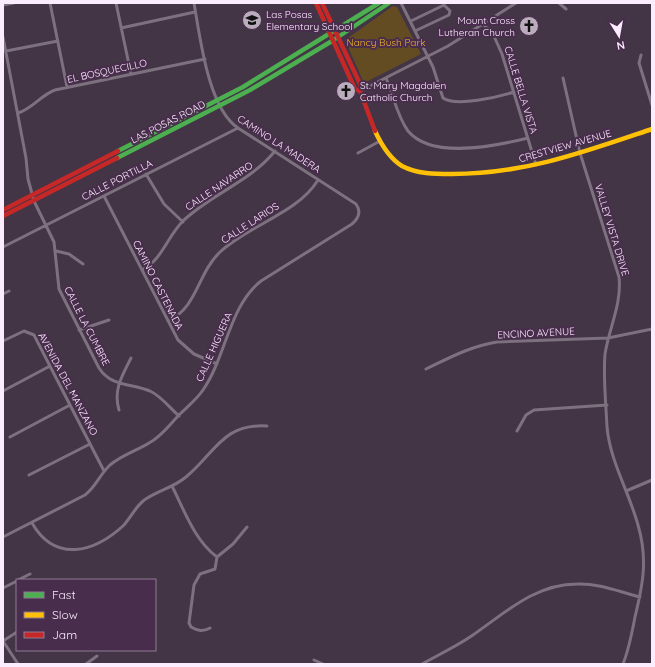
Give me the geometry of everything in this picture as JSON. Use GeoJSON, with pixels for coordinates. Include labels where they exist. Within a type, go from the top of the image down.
{"type":"FeatureCollection","features":[{"type":"Feature","properties":{"kind":"main road","name":"CRESTVIEW AVENUE"},"geometry":{"type":"LineString","coordinates":[[316,3],[355,89],[360,91]]}},
{"type":"Feature","properties":{"kind":"main road","name":"CRESTVIEW AVENUE"},"geometry":{"type":"LineString","coordinates":[[322,3],[360,86],[360,91],[380,141],[386,152],[396,162],[406,168],[420,173],[484,174],[536,166],[652,130]]}},
{"type":"Feature","properties":{"kind":"main road","name":"LAS POSAS ROAD"},"geometry":{"type":"LineString","coordinates":[[3,216],[218,103],[379,3]]}},
{"type":"Feature","properties":{"kind":"main road","name":"LAS POSAS ROAD"},"geometry":{"type":"LineString","coordinates":[[3,210],[276,75],[337,38],[389,3]]}},
{"type":"Feature","properties":{"kind":"street"},"geometry":{"type":"LineString","coordinates":[[3,5],[14,3]]}},
{"type":"Feature","properties":{"kind":"street"},"geometry":{"type":"LineString","coordinates":[[50,3],[67,87]]}},
{"type":"Feature","properties":{"kind":"street"},"geometry":{"type":"LineString","coordinates":[[116,3],[131,74]]}},
{"type":"Feature","properties":{"kind":"street","name":"CAMINO LA MADERA"},"geometry":{"type":"LineString","coordinates":[[194,3],[211,83],[218,103],[228,119],[238,128],[356,204],[359,213]]}},
{"type":"Feature","properties":{"kind":"street"},"geometry":{"type":"LineString","coordinates":[[401,3],[428,56],[436,75],[441,95],[446,100],[484,100],[514,92]]}},
{"type":"Feature","properties":{"kind":"street"},"geometry":{"type":"LineString","coordinates":[[360,91],[459,40],[516,3]]}},
{"type":"Feature","properties":{"kind":"street"},"geometry":{"type":"LineString","coordinates":[[559,3],[566,9]]}},
{"type":"Feature","properties":{"kind":"street"},"geometry":{"type":"LineString","coordinates":[[411,21],[444,6],[450,10],[449,15],[415,30]]}},
{"type":"Feature","properties":{"kind":"street"},"geometry":{"type":"LineString","coordinates":[[121,28],[195,12]]}},
{"type":"Feature","properties":{"kind":"street","name":"CALLE BELLA VISTA"},"geometry":{"type":"LineString","coordinates":[[483,24],[498,43],[536,166]]}},
{"type":"Feature","properties":{"kind":"street","name":"CALLE LA CUMBRE"},"geometry":{"type":"LineString","coordinates":[[3,37],[28,166],[28,179],[34,201],[46,225],[56,251],[57,284],[101,371],[108,378],[119,383],[153,393],[179,416]]}},
{"type":"Feature","properties":{"kind":"street"},"geometry":{"type":"LineString","coordinates":[[6,51],[58,41]]}},
{"type":"Feature","properties":{"kind":"street"},"geometry":{"type":"LineString","coordinates":[[641,55],[639,63],[652,105]]}},
{"type":"Feature","properties":{"kind":"street","name":"EL BOSQUECILLO"},"geometry":{"type":"LineString","coordinates":[[18,113],[26,110],[48,93],[67,87],[206,59]]}},
{"type":"Feature","properties":{"kind":"street"},"geometry":{"type":"LineString","coordinates":[[386,78],[404,124],[412,134],[424,143],[448,147],[489,147],[528,138]]}},
{"type":"Feature","properties":{"kind":"street","name":"VALLEY VISTA DRIVE"},"geometry":{"type":"LineString","coordinates":[[563,78],[580,152],[619,277],[620,290],[618,304],[608,338],[605,362],[610,443],[638,524],[644,547],[645,572],[623,664]]}},
{"type":"Feature","properties":{"kind":"street","name":"CALLE PORTILLA"},"geometry":{"type":"LineString","coordinates":[[3,248],[238,128]]}},
{"type":"Feature","properties":{"kind":"street"},"geometry":{"type":"LineString","coordinates":[[358,153],[380,141]]}},
{"type":"Feature","properties":{"kind":"street","name":"CALLE NAVARRO"},"geometry":{"type":"LineString","coordinates":[[142,270],[155,260],[183,222],[211,199],[262,166],[275,151]]}},
{"type":"Feature","properties":{"kind":"street"},"geometry":{"type":"LineString","coordinates":[[146,174],[164,204],[183,222]]}},
{"type":"Feature","properties":{"kind":"street","name":"CALLE LARIOS"},"geometry":{"type":"LineString","coordinates":[[168,321],[181,313],[188,306],[203,273],[222,251],[305,197],[318,180]]}},
{"type":"Feature","properties":{"kind":"street","name":"CAMINO CASTENADA"},"geometry":{"type":"LineString","coordinates":[[104,196],[178,340],[185,348],[198,357],[217,364]]}},
{"type":"Feature","properties":{"kind":"street","name":"CALLE HIGUERA"},"geometry":{"type":"LineString","coordinates":[[3,537],[85,495],[96,485],[104,471],[122,456],[156,440],[200,394],[217,364],[242,301],[250,291],[267,278],[352,224],[357,219],[359,213]]}},
{"type":"Feature","properties":{"kind":"street"},"geometry":{"type":"LineString","coordinates":[[56,251],[69,254],[83,264]]}},
{"type":"Feature","properties":{"kind":"street"},"geometry":{"type":"LineString","coordinates":[[3,294],[9,291]]}},
{"type":"Feature","properties":{"kind":"street"},"geometry":{"type":"LineString","coordinates":[[79,330],[109,320]]}},
{"type":"Feature","properties":{"kind":"street","name":"ENCINO AVENUE"},"geometry":{"type":"LineString","coordinates":[[426,369],[466,350],[484,344],[497,342],[608,338],[652,329]]}},
{"type":"Feature","properties":{"kind":"street","name":"AVENIDA DEL MANZANO"},"geometry":{"type":"LineString","coordinates":[[3,342],[20,332],[31,333],[36,338],[104,471]]}},
{"type":"Feature","properties":{"kind":"street"},"geometry":{"type":"LineString","coordinates":[[119,410],[116,393],[131,358]]}},
{"type":"Feature","properties":{"kind":"street"},"geometry":{"type":"LineString","coordinates":[[3,391],[50,366]]}},
{"type":"Feature","properties":{"kind":"street"},"geometry":{"type":"LineString","coordinates":[[10,437],[70,405]]}},
{"type":"Feature","properties":{"kind":"street"},"geometry":{"type":"LineString","coordinates":[[517,431],[526,415],[534,410],[607,405]]}},
{"type":"Feature","properties":{"kind":"street"},"geometry":{"type":"LineString","coordinates":[[32,522],[43,538],[54,546],[68,550],[86,548],[120,528],[146,499],[186,478],[220,441],[232,432],[247,426],[267,426]]}},
{"type":"Feature","properties":{"kind":"street"},"geometry":{"type":"LineString","coordinates":[[30,475],[90,444]]}},
{"type":"Feature","properties":{"kind":"street"},"geometry":{"type":"LineString","coordinates":[[626,491],[652,480]]}},
{"type":"Feature","properties":{"kind":"street"},"geometry":{"type":"LineString","coordinates":[[172,486],[199,536],[207,548],[217,557]]}},
{"type":"Feature","properties":{"kind":"street"},"geometry":{"type":"LineString","coordinates":[[210,628],[202,631],[194,629],[189,623],[196,579],[202,572],[215,569],[217,557],[233,544],[247,527]]}},
{"type":"Feature","properties":{"kind":"street"},"geometry":{"type":"LineString","coordinates":[[20,579],[30,574]]}},
{"type":"Feature","properties":{"kind":"street"},"geometry":{"type":"LineString","coordinates":[[3,588],[16,581]]}},
{"type":"Feature","properties":{"kind":"street"},"geometry":{"type":"LineString","coordinates":[[422,664],[469,638],[529,596],[541,590],[562,585],[578,584],[598,586],[640,598]]}},
{"type":"Feature","properties":{"kind":"street"},"geometry":{"type":"LineString","coordinates":[[16,633],[3,641],[18,664]]}},
{"type":"Feature","properties":{"kind":"street"},"geometry":{"type":"LineString","coordinates":[[86,664],[97,656]]}},
{"type":"Feature","properties":{"kind":"street"},"geometry":{"type":"LineString","coordinates":[[314,660],[323,664]]}},
{"type":"Feature","properties":{"kind":"green space","name":"Nancy Bush Park"},"geometry":{"type":"Polygon","coordinates":[[[393,6],[397,7],[421,54],[368,81],[363,81],[345,40],[393,6]]]}},
{"type":"Feature","properties":{"kind":"traffic: fast"},"geometry":{"type":"LineString","coordinates":[[118,151],[243,87],[379,3]]}},
{"type":"Feature","properties":{"kind":"traffic: fast"},"geometry":{"type":"LineString","coordinates":[[117,158],[250,90],[332,41],[389,3]]}},
{"type":"Feature","properties":{"kind":"traffic: slow"},"geometry":{"type":"LineString","coordinates":[[375,131],[386,150],[393,159],[402,166],[420,172],[452,174],[479,173],[529,166],[602,146],[652,129]]}},
{"type":"Feature","properties":{"kind":"traffic: jam"},"geometry":{"type":"LineString","coordinates":[[316,3],[355,89],[360,91]]}},
{"type":"Feature","properties":{"kind":"traffic: jam"},"geometry":{"type":"LineString","coordinates":[[322,3],[361,86],[360,91],[375,131]]}},
{"type":"Feature","properties":{"kind":"traffic: jam"},"geometry":{"type":"LineString","coordinates":[[3,210],[118,151]]}},
{"type":"Feature","properties":{"kind":"traffic: jam"},"geometry":{"type":"LineString","coordinates":[[3,216],[117,158]]}},
{"type":"Feature","properties":{"kind":"place","name":"Las Posas Elementary School"},"geometry":{"type":"Point","coordinates":[252,20]}},
{"type":"Feature","properties":{"kind":"place","name":"Mount Cross Lutheran Church"},"geometry":{"type":"Point","coordinates":[529,26]}},
{"type":"Feature","properties":{"kind":"place","name":"St. Mary Magdalen Catholic Church"},"geometry":{"type":"Point","coordinates":[346,91]}}]}
